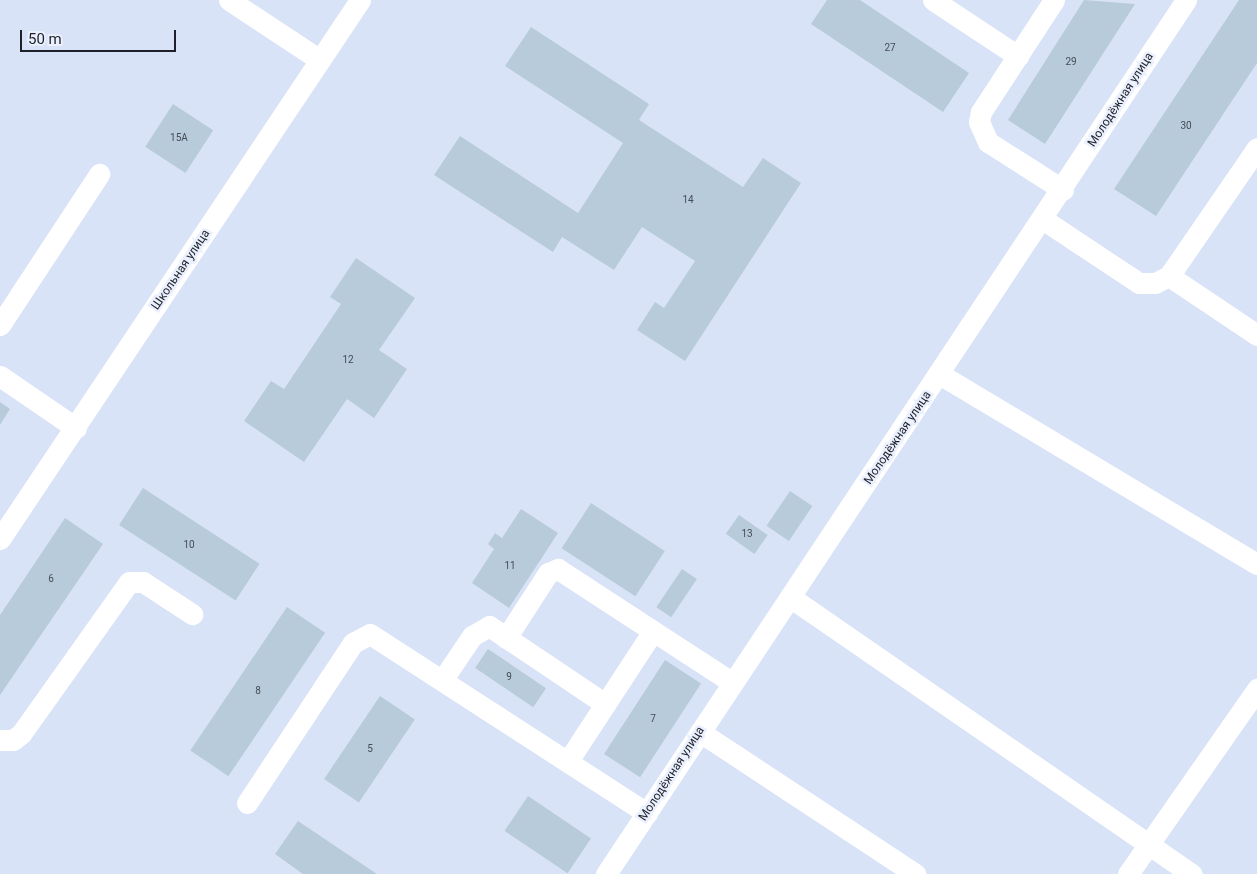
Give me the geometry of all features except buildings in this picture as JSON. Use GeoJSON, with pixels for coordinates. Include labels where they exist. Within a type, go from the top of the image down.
{"type":"FeatureCollection","features":[{"type":"Feature","properties":{"kind":"street"},"geometry":{"type":"LineString","coordinates":[[229,0],[320,60]]}},
{"type":"Feature","properties":{"kind":"street","name":"Школьная улица"},"geometry":{"type":"LineString","coordinates":[[0,538],[76,428],[360,0]]}},
{"type":"Feature","properties":{"kind":"street"},"geometry":{"type":"LineString","coordinates":[[933,0],[1018,56]]}},
{"type":"Feature","properties":{"kind":"street"},"geometry":{"type":"LineString","coordinates":[[1054,0],[981,112],[982,133],[988,142],[1063,190]]}},
{"type":"Feature","properties":{"kind":"street","name":"Молодёжная улица"},"geometry":{"type":"LineString","coordinates":[[606,874],[1044,220],[1183,1]]}},
{"type":"Feature","properties":{"kind":"street"},"geometry":{"type":"LineString","coordinates":[[1044,220],[1139,283],[1156,283],[1169,276],[1257,148]]}},
{"type":"Feature","properties":{"kind":"street"},"geometry":{"type":"LineString","coordinates":[[0,325],[99,174]]}},
{"type":"Feature","properties":{"kind":"street"},"geometry":{"type":"LineString","coordinates":[[1169,276],[1257,334]]}},
{"type":"Feature","properties":{"kind":"street"},"geometry":{"type":"LineString","coordinates":[[941,375],[1257,564]]}},
{"type":"Feature","properties":{"kind":"street"},"geometry":{"type":"LineString","coordinates":[[0,376],[76,428]]}},
{"type":"Feature","properties":{"kind":"street"},"geometry":{"type":"LineString","coordinates":[[506,638],[548,573],[558,569],[733,683]]}},
{"type":"Feature","properties":{"kind":"street"},"geometry":{"type":"LineString","coordinates":[[0,740],[13,740],[21,734],[130,582],[143,582],[192,614]]}},
{"type":"Feature","properties":{"kind":"street"},"geometry":{"type":"LineString","coordinates":[[790,597],[1192,874]]}},
{"type":"Feature","properties":{"kind":"street"},"geometry":{"type":"LineString","coordinates":[[444,679],[477,631],[489,626],[606,704]]}},
{"type":"Feature","properties":{"kind":"street"},"geometry":{"type":"LineString","coordinates":[[568,761],[653,631]]}},
{"type":"Feature","properties":{"kind":"street"},"geometry":{"type":"LineString","coordinates":[[247,803],[361,636],[378,636],[647,813]]}},
{"type":"Feature","properties":{"kind":"street"},"geometry":{"type":"LineString","coordinates":[[1128,874],[1257,689]]}},
{"type":"Feature","properties":{"kind":"street"},"geometry":{"type":"LineString","coordinates":[[700,732],[915,874]]}}]}
